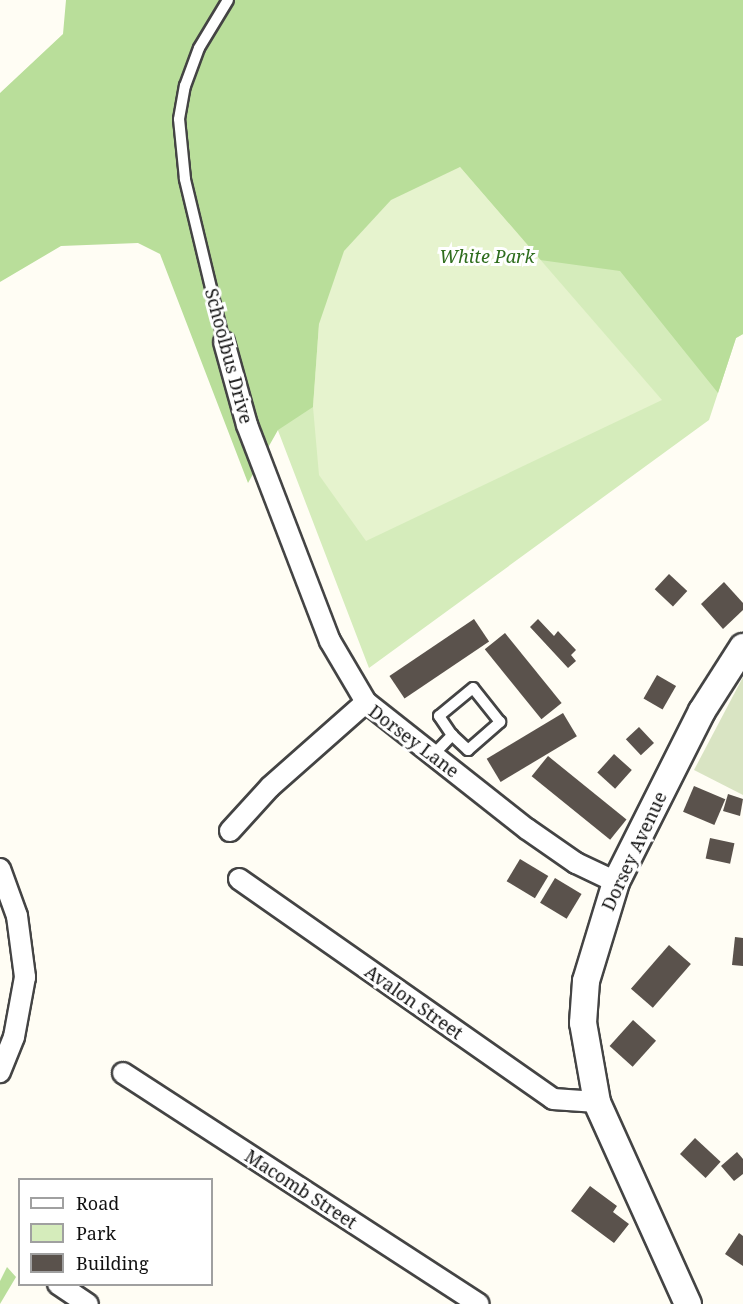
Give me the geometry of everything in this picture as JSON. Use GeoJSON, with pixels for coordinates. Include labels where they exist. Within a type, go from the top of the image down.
{"type":"FeatureCollection","features":[{"type":"Feature","properties":{"kind":"street","name":"Schoolbus Drive"},"geometry":{"type":"LineString","coordinates":[[224,342],[247,425],[330,641],[366,702]]}},
{"type":"Feature","properties":{"kind":"street","name":"Dorsey Avenue"},"geometry":{"type":"LineString","coordinates":[[688,1304],[597,1102],[583,1023],[585,981],[616,882],[702,711],[743,647]]}},
{"type":"Feature","properties":{"kind":"street","name":"Dorsey Lane"},"geometry":{"type":"LineString","coordinates":[[230,831],[270,787],[366,702],[576,863],[616,882]]}},
{"type":"Feature","properties":{"kind":"street"},"geometry":{"type":"LineString","coordinates":[[0,869],[17,916],[25,977],[14,1038],[0,1071]]}},
{"type":"Feature","properties":{"kind":"street","name":"Avalon Street"},"geometry":{"type":"LineString","coordinates":[[239,879],[552,1099],[597,1102]]}},
{"type":"Feature","properties":{"kind":"street","name":"Macomb Street"},"geometry":{"type":"LineString","coordinates":[[123,1073],[479,1304]]}},
{"type":"Feature","properties":{"kind":"street"},"geometry":{"type":"LineString","coordinates":[[61,1286],[88,1304]]}},
{"type":"Feature","properties":{"kind":"lane","name":"Schoolbus Drive"},"geometry":{"type":"LineString","coordinates":[[224,342],[185,179],[179,119],[184,86],[199,48],[228,0]]}},
{"type":"Feature","properties":{"kind":"lane"},"geometry":{"type":"LineString","coordinates":[[472,688],[500,722],[468,750],[452,735],[439,716],[472,688]]}},
{"type":"Feature","properties":{"kind":"lane"},"geometry":{"type":"LineString","coordinates":[[433,755],[452,735]]}},
{"type":"Feature","properties":{"kind":"green space"},"geometry":{"type":"Polygon","coordinates":[[[66,0],[743,0],[743,334],[736,338],[718,393],[620,271],[540,260],[460,167],[319,324],[313,407],[278,430],[248,483],[160,254],[138,243],[61,246],[0,282],[0,93],[63,34],[66,0]]]}},
{"type":"Feature","properties":{"kind":"green space","name":"White Park"},"geometry":{"type":"Polygon","coordinates":[[[743,0],[743,334],[736,338],[709,420],[369,668],[223,287],[743,0]]]}},
{"type":"Feature","properties":{"kind":"green space"},"geometry":{"type":"Polygon","coordinates":[[[460,167],[662,400],[366,541],[319,475],[313,407],[319,324],[344,251],[391,200],[460,167]]]}},
{"type":"Feature","properties":{"kind":"green space"},"geometry":{"type":"Polygon","coordinates":[[[743,677],[743,795],[694,770],[743,677]]]}},
{"type":"Feature","properties":{"kind":"green space"},"geometry":{"type":"Polygon","coordinates":[[[7,1267],[16,1277],[0,1304],[0,1281],[7,1267]]]}},
{"type":"Feature","properties":{"kind":"building"},"geometry":{"type":"Polygon","coordinates":[[[669,574],[687,591],[673,606],[655,589],[669,574]]]}},
{"type":"Feature","properties":{"kind":"building"},"geometry":{"type":"Polygon","coordinates":[[[724,582],[743,603],[743,610],[723,629],[701,604],[724,582]]]}},
{"type":"Feature","properties":{"kind":"building"},"geometry":{"type":"Polygon","coordinates":[[[474,619],[489,641],[405,698],[389,676],[474,619]]]}},
{"type":"Feature","properties":{"kind":"building"},"geometry":{"type":"Polygon","coordinates":[[[538,619],[554,636],[558,631],[576,650],[571,655],[576,661],[568,668],[530,627],[538,619]]]}},
{"type":"Feature","properties":{"kind":"building"},"geometry":{"type":"Polygon","coordinates":[[[505,633],[562,703],[541,719],[485,649],[505,633]]]}},
{"type":"Feature","properties":{"kind":"building"},"geometry":{"type":"Polygon","coordinates":[[[657,675],[676,686],[663,709],[644,698],[657,675]]]}},
{"type":"Feature","properties":{"kind":"building"},"geometry":{"type":"Polygon","coordinates":[[[563,713],[577,736],[501,782],[487,759],[563,713]]]}},
{"type":"Feature","properties":{"kind":"building"},"geometry":{"type":"Polygon","coordinates":[[[639,727],[654,743],[641,755],[626,739],[639,727]]]}},
{"type":"Feature","properties":{"kind":"building"},"geometry":{"type":"Polygon","coordinates":[[[614,754],[632,770],[615,789],[597,773],[614,754]]]}},
{"type":"Feature","properties":{"kind":"building"},"geometry":{"type":"Polygon","coordinates":[[[548,756],[626,820],[610,840],[532,776],[548,756]]]}},
{"type":"Feature","properties":{"kind":"building"},"geometry":{"type":"Polygon","coordinates":[[[694,786],[725,799],[714,825],[683,812],[694,786]]]}},
{"type":"Feature","properties":{"kind":"building"},"geometry":{"type":"Polygon","coordinates":[[[728,794],[743,799],[740,816],[723,811],[728,794]]]}},
{"type":"Feature","properties":{"kind":"building"},"geometry":{"type":"Polygon","coordinates":[[[710,838],[734,843],[730,864],[706,859],[710,838]]]}},
{"type":"Feature","properties":{"kind":"building"},"geometry":{"type":"Polygon","coordinates":[[[520,859],[548,876],[535,898],[507,881],[520,859]]]}},
{"type":"Feature","properties":{"kind":"building"},"geometry":{"type":"Polygon","coordinates":[[[555,878],[582,894],[567,919],[540,903],[555,878]]]}},
{"type":"Feature","properties":{"kind":"building"},"geometry":{"type":"Polygon","coordinates":[[[735,937],[743,938],[743,966],[732,965],[735,937]]]}},
{"type":"Feature","properties":{"kind":"building"},"geometry":{"type":"Polygon","coordinates":[[[669,945],[691,964],[653,1008],[631,989],[669,945]]]}},
{"type":"Feature","properties":{"kind":"building"},"geometry":{"type":"Polygon","coordinates":[[[633,1020],[656,1041],[633,1067],[610,1046],[633,1020]]]}},
{"type":"Feature","properties":{"kind":"building"},"geometry":{"type":"Polygon","coordinates":[[[695,1138],[721,1162],[706,1178],[680,1154],[695,1138]]]}},
{"type":"Feature","properties":{"kind":"building"},"geometry":{"type":"Polygon","coordinates":[[[737,1152],[743,1159],[743,1174],[734,1181],[721,1166],[737,1152]]]}},
{"type":"Feature","properties":{"kind":"building"},"geometry":{"type":"Polygon","coordinates":[[[590,1186],[617,1206],[613,1212],[629,1224],[614,1243],[571,1211],[590,1186]]]}},
{"type":"Feature","properties":{"kind":"building"},"geometry":{"type":"Polygon","coordinates":[[[739,1233],[743,1236],[743,1266],[725,1254],[739,1233]]]}}]}
